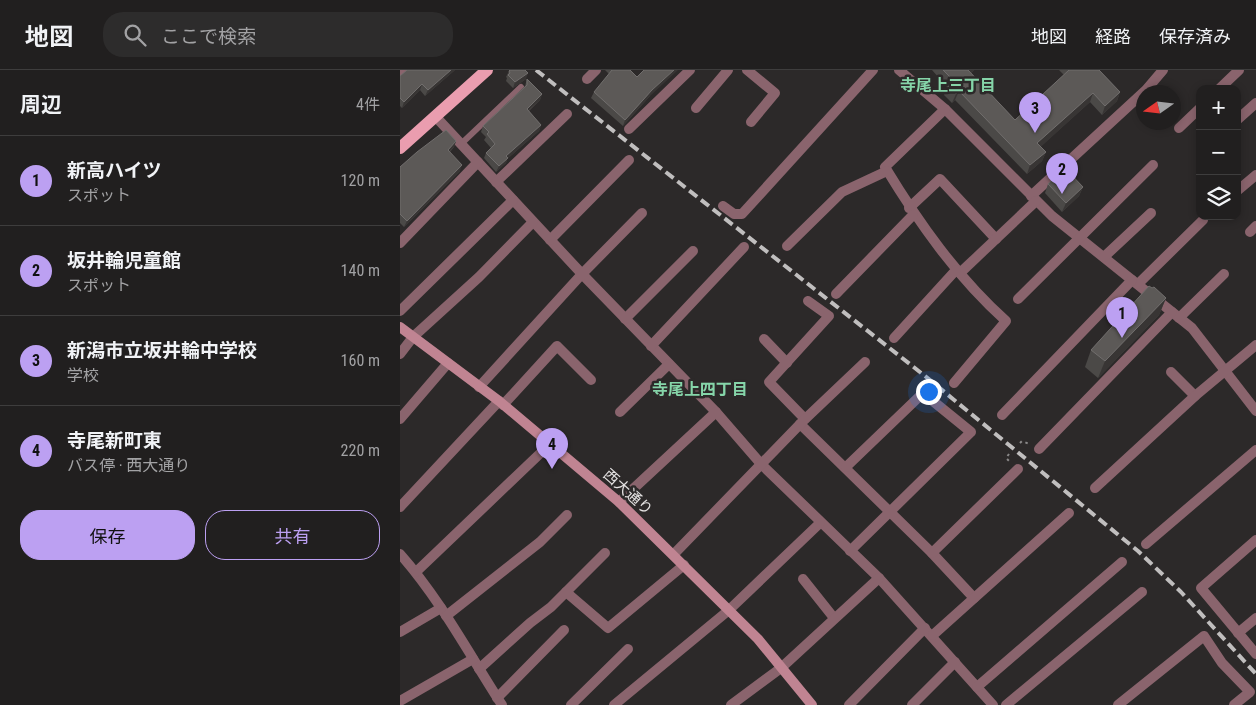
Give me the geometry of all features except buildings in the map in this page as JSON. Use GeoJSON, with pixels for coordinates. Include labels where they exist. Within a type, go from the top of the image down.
{"type":"FeatureCollection","features":[{"type":"Feature","properties":{"kind":"main road"},"geometry":{"type":"LineString","coordinates":[[400,148],[487,70]]}},
{"type":"Feature","properties":{"kind":"street"},"geometry":{"type":"LineString","coordinates":[[587,78],[596,70]]}},
{"type":"Feature","properties":{"kind":"street"},"geometry":{"type":"LineString","coordinates":[[629,129],[690,70]]}},
{"type":"Feature","properties":{"kind":"street"},"geometry":{"type":"LineString","coordinates":[[696,108],[728,70]]}},
{"type":"Feature","properties":{"kind":"street"},"geometry":{"type":"LineString","coordinates":[[747,70],[775,93],[751,122]]}},
{"type":"Feature","properties":{"kind":"street"},"geometry":{"type":"LineString","coordinates":[[723,206],[734,214],[742,214],[873,70]]}},
{"type":"Feature","properties":{"kind":"street"},"geometry":{"type":"LineString","coordinates":[[899,70],[945,109],[1033,198],[1192,328],[1256,411]]}},
{"type":"Feature","properties":{"kind":"street"},"geometry":{"type":"LineString","coordinates":[[894,338],[958,271],[996,239],[1033,198],[1146,90],[1163,70]]}},
{"type":"Feature","properties":{"kind":"street"},"geometry":{"type":"LineString","coordinates":[[1224,85],[1239,70]]}},
{"type":"Feature","properties":{"kind":"street"},"geometry":{"type":"LineString","coordinates":[[1241,116],[1256,102]]}},
{"type":"Feature","properties":{"kind":"street"},"geometry":{"type":"LineString","coordinates":[[945,109],[885,167],[911,211],[983,301],[1006,322],[954,383]]}},
{"type":"Feature","properties":{"kind":"street"},"geometry":{"type":"LineString","coordinates":[[1181,126],[1196,112]]}},
{"type":"Feature","properties":{"kind":"street"},"geometry":{"type":"LineString","coordinates":[[496,182],[567,114]]}},
{"type":"Feature","properties":{"kind":"street"},"geometry":{"type":"LineString","coordinates":[[435,116],[582,274],[716,412],[761,464],[879,578],[992,705]]}},
{"type":"Feature","properties":{"kind":"street"},"geometry":{"type":"LineString","coordinates":[[550,240],[629,160]]}},
{"type":"Feature","properties":{"kind":"street"},"geometry":{"type":"LineString","coordinates":[[400,242],[478,162]]}},
{"type":"Feature","properties":{"kind":"street"},"geometry":{"type":"LineString","coordinates":[[1018,299],[1153,165]]}},
{"type":"Feature","properties":{"kind":"street"},"geometry":{"type":"LineString","coordinates":[[787,246],[842,192],[887,171]]}},
{"type":"Feature","properties":{"kind":"street"},"geometry":{"type":"LineString","coordinates":[[1241,188],[1256,175]]}},
{"type":"Feature","properties":{"kind":"street"},"geometry":{"type":"LineString","coordinates":[[836,294],[940,179],[996,239]]}},
{"type":"Feature","properties":{"kind":"street"},"geometry":{"type":"LineString","coordinates":[[400,311],[513,200]]}},
{"type":"Feature","properties":{"kind":"street"},"geometry":{"type":"LineString","coordinates":[[478,387],[582,274],[642,213]]}},
{"type":"Feature","properties":{"kind":"street"},"geometry":{"type":"LineString","coordinates":[[1104,257],[1151,213]]}},
{"type":"Feature","properties":{"kind":"street"},"geometry":{"type":"LineString","coordinates":[[1002,415],[1135,282],[1203,220]]}},
{"type":"Feature","properties":{"kind":"street"},"geometry":{"type":"LineString","coordinates":[[400,354],[413,337],[479,277],[533,222]]}},
{"type":"Feature","properties":{"kind":"street"},"geometry":{"type":"LineString","coordinates":[[651,346],[744,247]]}},
{"type":"Feature","properties":{"kind":"street"},"geometry":{"type":"LineString","coordinates":[[625,319],[693,251]]}},
{"type":"Feature","properties":{"kind":"street"},"geometry":{"type":"LineString","coordinates":[[1039,449],[1176,315],[1224,274]]}},
{"type":"Feature","properties":{"kind":"street"},"geometry":{"type":"LineString","coordinates":[[808,301],[829,316],[769,382],[803,422],[889,513],[932,553],[974,598]]}},
{"type":"Feature","properties":{"kind":"street","name":"西大通り"},"geometry":{"type":"LineString","coordinates":[[400,327],[501,403],[619,502],[674,554],[758,639],[812,705]]}},
{"type":"Feature","properties":{"kind":"street"},"geometry":{"type":"LineString","coordinates":[[764,339],[787,363]]}},
{"type":"Feature","properties":{"kind":"street"},"geometry":{"type":"LineString","coordinates":[[1095,488],[1194,396],[1256,345]]}},
{"type":"Feature","properties":{"kind":"street"},"geometry":{"type":"LineString","coordinates":[[400,507],[557,346],[591,380]]}},
{"type":"Feature","properties":{"kind":"street"},"geometry":{"type":"LineString","coordinates":[[674,554],[761,464],[865,362]]}},
{"type":"Feature","properties":{"kind":"street"},"geometry":{"type":"LineString","coordinates":[[400,419],[448,363]]}},
{"type":"Feature","properties":{"kind":"street"},"geometry":{"type":"LineString","coordinates":[[620,412],[669,364]]}},
{"type":"Feature","properties":{"kind":"street"},"geometry":{"type":"LineString","coordinates":[[1171,372],[1194,396]]}},
{"type":"Feature","properties":{"kind":"street"},"geometry":{"type":"LineString","coordinates":[[846,467],[923,393],[971,432],[850,551]]}},
{"type":"Feature","properties":{"kind":"street"},"geometry":{"type":"LineString","coordinates":[[619,502],[716,412]]}},
{"type":"Feature","properties":{"kind":"street"},"geometry":{"type":"LineString","coordinates":[[416,572],[550,444]]}},
{"type":"Feature","properties":{"kind":"street"},"geometry":{"type":"LineString","coordinates":[[1146,544],[1256,450]]}},
{"type":"Feature","properties":{"kind":"street"},"geometry":{"type":"LineString","coordinates":[[932,553],[1018,469]]}},
{"type":"Feature","properties":{"kind":"street"},"geometry":{"type":"LineString","coordinates":[[849,705],[929,632],[974,598],[1069,513]]}},
{"type":"Feature","properties":{"kind":"street"},"geometry":{"type":"LineString","coordinates":[[400,632],[443,612],[540,542],[567,515]]}},
{"type":"Feature","properties":{"kind":"street"},"geometry":{"type":"LineString","coordinates":[[614,705],[729,610],[820,523]]}},
{"type":"Feature","properties":{"kind":"street"},"geometry":{"type":"LineString","coordinates":[[1256,540],[1201,588],[1256,654]]}},
{"type":"Feature","properties":{"kind":"street"},"geometry":{"type":"LineString","coordinates":[[479,669],[566,592],[606,553]]}},
{"type":"Feature","properties":{"kind":"street"},"geometry":{"type":"LineString","coordinates":[[400,554],[416,572],[443,612],[499,702],[564,630]]}},
{"type":"Feature","properties":{"kind":"street"},"geometry":{"type":"LineString","coordinates":[[977,687],[1122,562]]}},
{"type":"Feature","properties":{"kind":"street"},"geometry":{"type":"LineString","coordinates":[[566,592],[608,628],[684,565]]}},
{"type":"Feature","properties":{"kind":"street"},"geometry":{"type":"LineString","coordinates":[[731,705],[781,668],[879,578]]}},
{"type":"Feature","properties":{"kind":"street"},"geometry":{"type":"LineString","coordinates":[[803,579],[834,618]]}},
{"type":"Feature","properties":{"kind":"street"},"geometry":{"type":"LineString","coordinates":[[1006,705],[1142,592]]}},
{"type":"Feature","properties":{"kind":"street"},"geometry":{"type":"LineString","coordinates":[[1238,633],[1256,618]]}},
{"type":"Feature","properties":{"kind":"street"},"geometry":{"type":"LineString","coordinates":[[1118,705],[1204,636],[1222,662],[1250,692],[1234,705]]}},
{"type":"Feature","properties":{"kind":"street"},"geometry":{"type":"LineString","coordinates":[[571,705],[628,649]]}},
{"type":"Feature","properties":{"kind":"street"},"geometry":{"type":"LineString","coordinates":[[400,701],[473,659]]}},
{"type":"Feature","properties":{"kind":"street"},"geometry":{"type":"LineString","coordinates":[[912,705],[955,662]]}},
{"type":"Feature","properties":{"kind":"lane"},"geometry":{"type":"LineString","coordinates":[[400,73],[404,70]]}},
{"type":"Feature","properties":{"kind":"lane"},"geometry":{"type":"LineString","coordinates":[[461,144],[521,87]]}},
{"type":"Feature","properties":{"kind":"railway"},"geometry":{"type":"LineString","coordinates":[[536,70],[925,376],[1138,551],[1181,592],[1256,674]]}},
{"type":"Feature","properties":{"kind":"place","name":"新潟市立坂井輪中学校"},"geometry":{"type":"Point","coordinates":[1035,133]}},
{"type":"Feature","properties":{"kind":"place","name":"坂井輪児童館"},"geometry":{"type":"Point","coordinates":[1062,194]}},
{"type":"Feature","properties":{"kind":"place","name":"新高ハイツ"},"geometry":{"type":"Point","coordinates":[1122,338]}},
{"type":"Feature","properties":{"kind":"place","name":"寺尾新町東"},"geometry":{"type":"Point","coordinates":[552,469]}},
{"type":"Feature","properties":{"kind":"district","name":"寺尾上三丁目"},"geometry":{"type":"Point","coordinates":[948,85]}},
{"type":"Feature","properties":{"kind":"district","name":"寺尾上四丁目"},"geometry":{"type":"Point","coordinates":[700,389]}}]}
